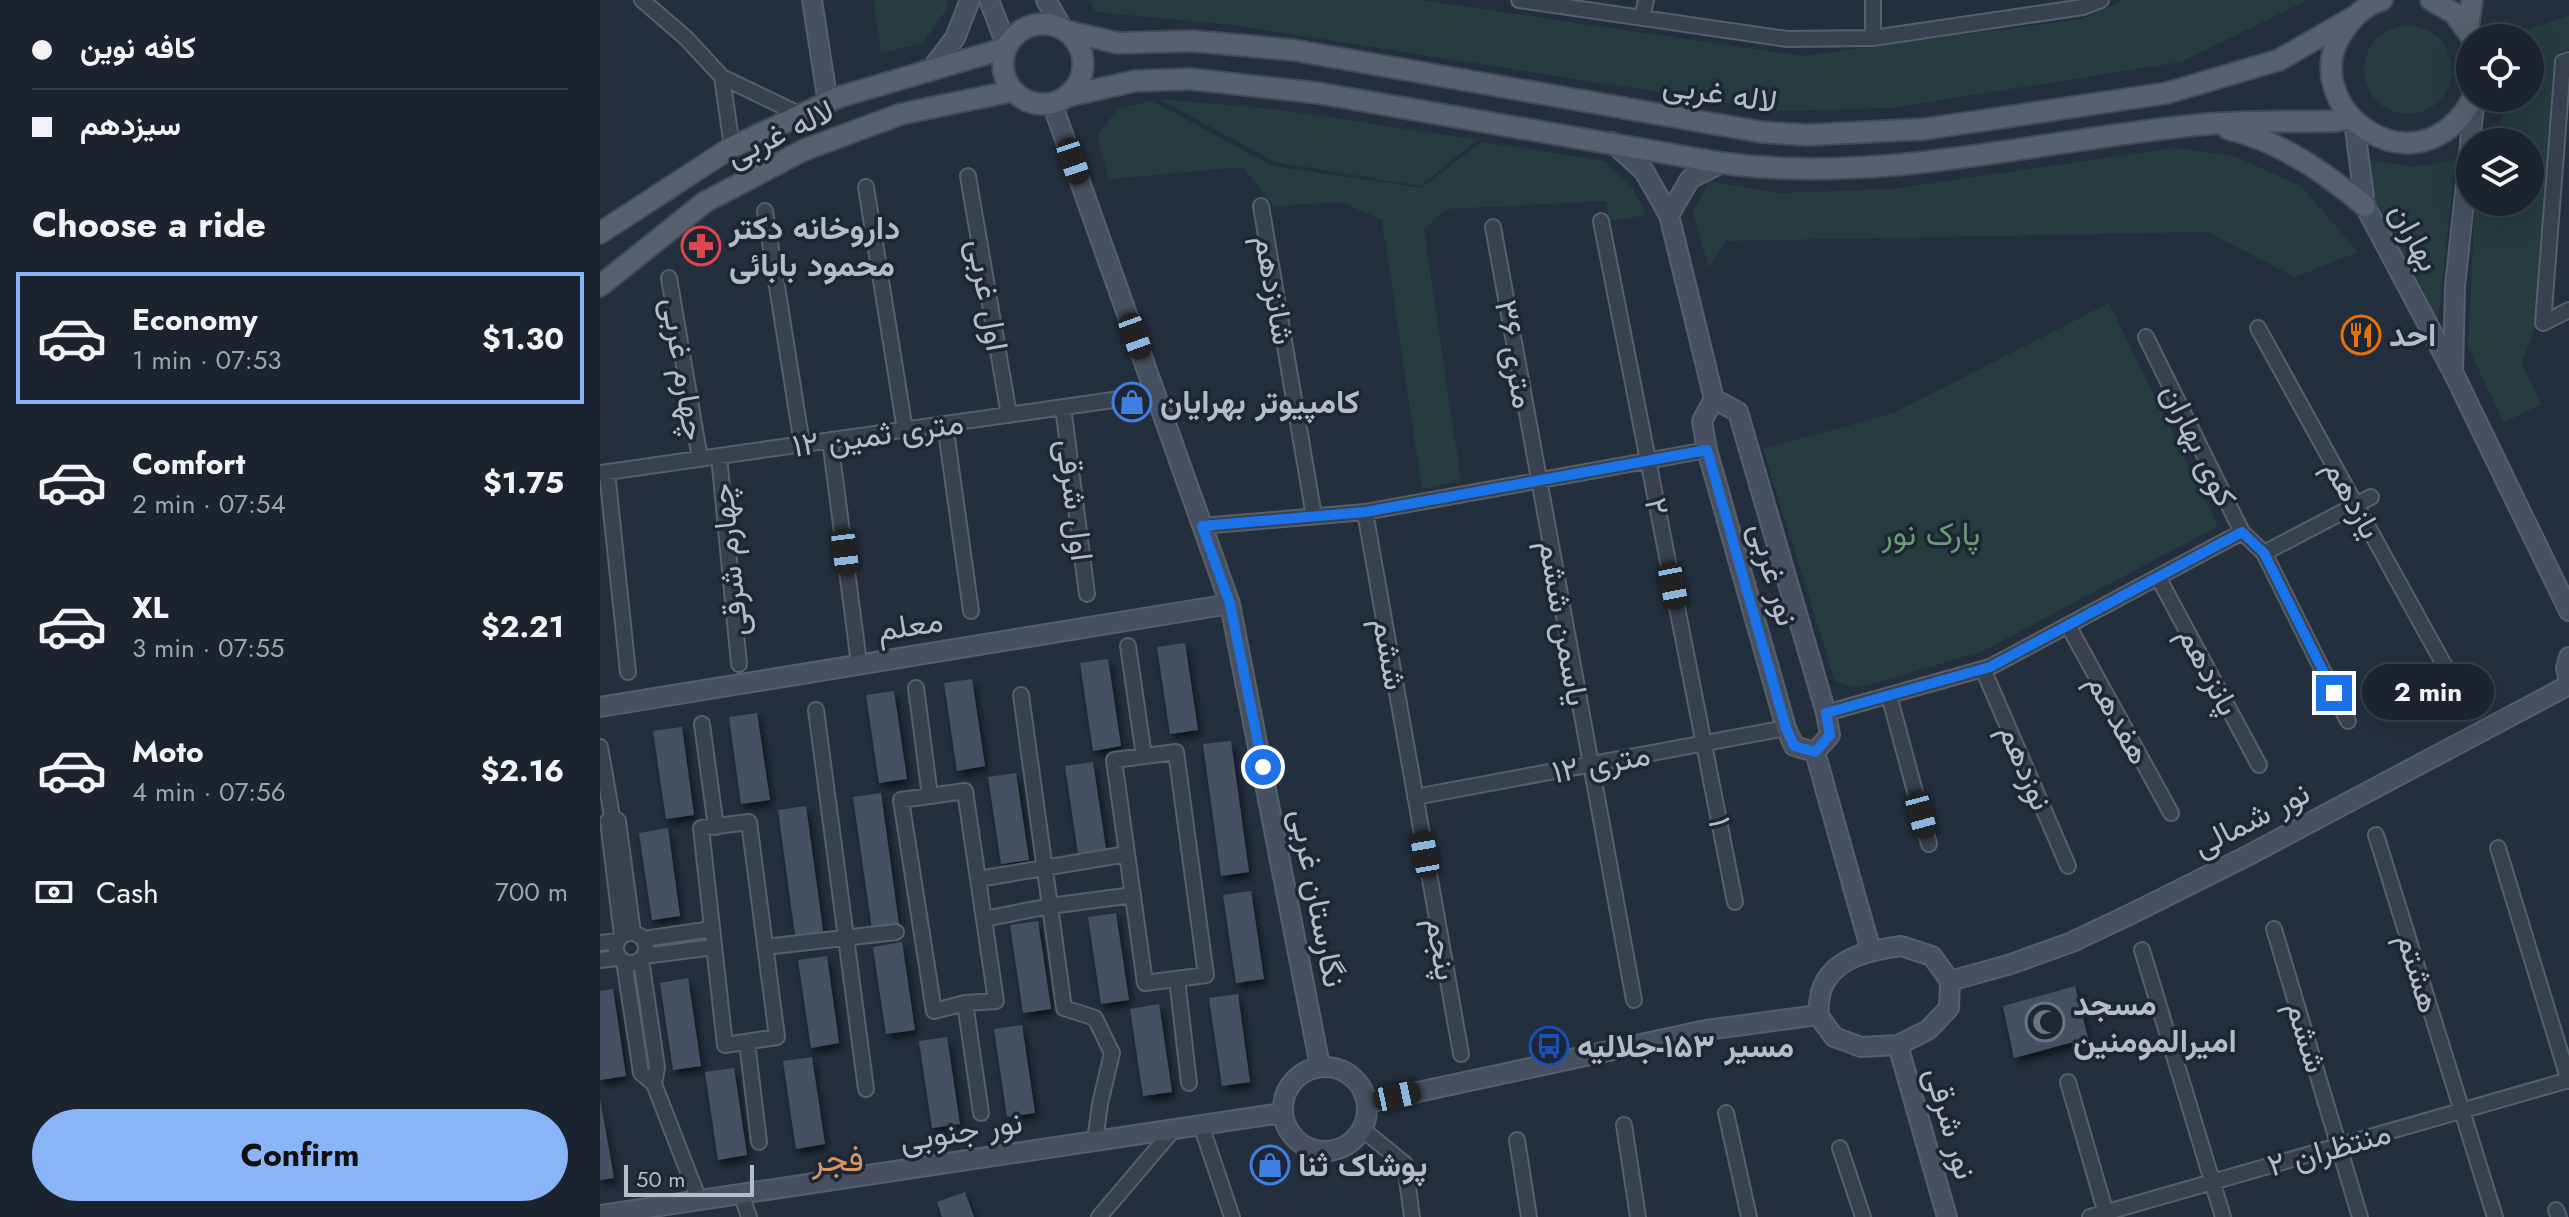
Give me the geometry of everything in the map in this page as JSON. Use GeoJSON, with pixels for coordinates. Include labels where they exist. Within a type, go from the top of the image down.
{"type":"FeatureCollection","features":[{"type":"Feature","properties":{"kind":"main road"},"geometry":{"type":"LineString","coordinates":[[812,0],[828,103]]}},
{"type":"Feature","properties":{"kind":"main road"},"geometry":{"type":"LineString","coordinates":[[930,71],[955,38],[970,0]]}},
{"type":"Feature","properties":{"kind":"main road"},"geometry":{"type":"LineString","coordinates":[[989,0],[1006,48]]}},
{"type":"Feature","properties":{"kind":"main road"},"geometry":{"type":"LineString","coordinates":[[1046,0],[1064,30]]}},
{"type":"Feature","properties":{"kind":"main road"},"geometry":{"type":"LineString","coordinates":[[2431,0],[2454,13],[2462,24]]}},
{"type":"Feature","properties":{"kind":"main road"},"geometry":{"type":"LineString","coordinates":[[2471,24],[2472,0]]}},
{"type":"Feature","properties":{"kind":"main road","name":"لاله غربی"},"geometry":{"type":"LineString","coordinates":[[1064,30],[1118,43],[1193,41],[1293,50],[1761,132],[1807,135],[1925,129],[2167,93],[2279,60],[2378,1]]}},
{"type":"Feature","properties":{"kind":"main road"},"geometry":{"type":"LineString","coordinates":[[2354,17],[2341,35],[2333,57],[2333,80],[2340,102],[2352,119],[2374,136],[2397,143],[2422,141],[2445,132],[2466,112]]}},
{"type":"Feature","properties":{"kind":"main road"},"geometry":{"type":"LineString","coordinates":[[1038,24],[1064,30],[1074,38],[1083,62],[1076,86],[1060,99],[1031,102],[1013,91],[1003,71],[1006,48],[1013,37],[1024,28],[1038,24]]}},
{"type":"Feature","properties":{"kind":"main road","name":"لاله غربی"},"geometry":{"type":"LineString","coordinates":[[600,233],[732,147],[801,115],[828,103],[1006,48]]}},
{"type":"Feature","properties":{"kind":"main road","name":"لاله غربی"},"geometry":{"type":"LineString","coordinates":[[1060,99],[1135,81],[1190,79],[1318,93],[1722,163],[1758,168],[1841,170],[1927,162],[2209,124],[2352,119]]}},
{"type":"Feature","properties":{"kind":"main road","name":"لاله غربی"},"geometry":{"type":"LineString","coordinates":[[600,286],[705,202],[804,150],[901,114],[1013,91]]}},
{"type":"Feature","properties":{"kind":"main road","name":"نگارستان غربی"},"geometry":{"type":"LineString","coordinates":[[1060,99],[1155,394],[1230,604],[1320,1066]]}},
{"type":"Feature","properties":{"kind":"main road","name":"بهاران"},"geometry":{"type":"LineString","coordinates":[[2352,119],[2365,206],[2453,372],[2569,611]]}},
{"type":"Feature","properties":{"kind":"main road"},"geometry":{"type":"LineString","coordinates":[[2209,124],[2243,132],[2301,158],[2332,178],[2365,206]]}},
{"type":"Feature","properties":{"kind":"main road","name":"نور غربی"},"geometry":{"type":"LineString","coordinates":[[1612,142],[1644,171],[1669,215],[1714,399],[1702,421],[1707,450],[1786,728]]}},
{"type":"Feature","properties":{"kind":"main road"},"geometry":{"type":"LineString","coordinates":[[1669,215],[1690,179],[1722,163]]}},
{"type":"Feature","properties":{"kind":"main road","name":"بهاران"},"geometry":{"type":"LineString","coordinates":[[2453,372],[2455,286],[2462,216]]}},
{"type":"Feature","properties":{"kind":"main road","name":"نور غربی"},"geometry":{"type":"LineString","coordinates":[[1714,399],[1738,412],[1826,713],[1830,735],[1815,752]]}},
{"type":"Feature","properties":{"kind":"main road","name":"معلم"},"geometry":{"type":"LineString","coordinates":[[600,707],[1230,604]]}},
{"type":"Feature","properties":{"kind":"main road"},"geometry":{"type":"LineString","coordinates":[[2569,657],[2566,668],[2569,683]]}},
{"type":"Feature","properties":{"kind":"main road","name":"نور شمالی"},"geometry":{"type":"LineString","coordinates":[[1950,981],[2072,942],[2131,914],[2262,848],[2569,683]]}},
{"type":"Feature","properties":{"kind":"main road"},"geometry":{"type":"LineString","coordinates":[[1786,728],[1794,746],[1815,752],[1871,951]]}},
{"type":"Feature","properties":{"kind":"main road"},"geometry":{"type":"LineString","coordinates":[[1901,946],[1932,956],[1950,981],[1949,1008],[1928,1030],[1898,1045],[1861,1047],[1834,1037],[1818,1015],[1823,984],[1842,963],[1871,951],[1901,946]]}},
{"type":"Feature","properties":{"kind":"main road"},"geometry":{"type":"LineString","coordinates":[[1367,1103],[1706,1030],[1818,1015]]}},
{"type":"Feature","properties":{"kind":"main road","name":"نور شرقی"},"geometry":{"type":"LineString","coordinates":[[1898,1045],[1947,1217],[1954,1217]]}},
{"type":"Feature","properties":{"kind":"main road"},"geometry":{"type":"LineString","coordinates":[[1320,1066],[1345,1072],[1363,1090],[1367,1103],[1362,1129],[1343,1147],[1330,1151],[1304,1146],[1293,1137],[1282,1113],[1283,1099],[1296,1077],[1320,1066]]}},
{"type":"Feature","properties":{"kind":"main road","name":"نور جنوبی"},"geometry":{"type":"LineString","coordinates":[[600,1215],[1282,1113]]}},
{"type":"Feature","properties":{"kind":"street"},"geometry":{"type":"LineString","coordinates":[[642,0],[686,38],[722,77],[801,115]]}},
{"type":"Feature","properties":{"kind":"street"},"geometry":{"type":"LineString","coordinates":[[1519,0],[1787,39],[1873,38],[2083,7],[2101,0]]}},
{"type":"Feature","properties":{"kind":"street"},"geometry":{"type":"LineString","coordinates":[[1642,18],[1646,0]]}},
{"type":"Feature","properties":{"kind":"street"},"geometry":{"type":"LineString","coordinates":[[1873,0],[1873,38]]}},
{"type":"Feature","properties":{"kind":"street"},"geometry":{"type":"LineString","coordinates":[[2569,60],[2563,62],[2543,323],[2569,310]]}},
{"type":"Feature","properties":{"kind":"street"},"geometry":{"type":"LineString","coordinates":[[722,77],[732,147]]}},
{"type":"Feature","properties":{"kind":"street","name":"اول غربی"},"geometry":{"type":"LineString","coordinates":[[968,176],[1009,415]]}},
{"type":"Feature","properties":{"kind":"street"},"geometry":{"type":"LineString","coordinates":[[866,187],[905,430]]}},
{"type":"Feature","properties":{"kind":"street","name":"شانزدهم"},"geometry":{"type":"LineString","coordinates":[[1261,206],[1314,516]]}},
{"type":"Feature","properties":{"kind":"street"},"geometry":{"type":"LineString","coordinates":[[765,211],[802,444]]}},
{"type":"Feature","properties":{"kind":"street","name":"۲"},"geometry":{"type":"LineString","coordinates":[[1601,221],[1704,743]]}},
{"type":"Feature","properties":{"kind":"street","name":"۳۶ متری"},"geometry":{"type":"LineString","coordinates":[[1493,227],[1538,481]]}},
{"type":"Feature","properties":{"kind":"street","name":"چهارم غربی"},"geometry":{"type":"LineString","coordinates":[[669,278],[700,459]]}},
{"type":"Feature","properties":{"kind":"street","name":"یازدهم"},"geometry":{"type":"LineString","coordinates":[[2258,328],[2447,670]]}},
{"type":"Feature","properties":{"kind":"street","name":"کوی بهاران"},"geometry":{"type":"LineString","coordinates":[[1826,713],[1983,669],[2242,532],[2146,337]]}},
{"type":"Feature","properties":{"kind":"street","name":"۱۲ متری ثمین"},"geometry":{"type":"LineString","coordinates":[[603,472],[1155,394]]}},
{"type":"Feature","properties":{"kind":"street","name":"اول شرقی"},"geometry":{"type":"LineString","coordinates":[[1063,407],[1087,594]]}},
{"type":"Feature","properties":{"kind":"street"},"geometry":{"type":"LineString","coordinates":[[945,424],[971,611]]}},
{"type":"Feature","properties":{"kind":"street"},"geometry":{"type":"LineString","coordinates":[[830,440],[859,663]]}},
{"type":"Feature","properties":{"kind":"street"},"geometry":{"type":"LineString","coordinates":[[1202,526],[1365,512],[1707,450]]}},
{"type":"Feature","properties":{"kind":"street","name":"چهارم شرقی"},"geometry":{"type":"LineString","coordinates":[[719,456],[739,664]]}},
{"type":"Feature","properties":{"kind":"street"},"geometry":{"type":"LineString","coordinates":[[603,472],[628,672]]}},
{"type":"Feature","properties":{"kind":"street","name":"یاسمن ششم"},"geometry":{"type":"LineString","coordinates":[[1538,481],[1590,765]]}},
{"type":"Feature","properties":{"kind":"street"},"geometry":{"type":"LineString","coordinates":[[2264,553],[2371,497]]}},
{"type":"Feature","properties":{"kind":"street","name":"ششم"},"geometry":{"type":"LineString","coordinates":[[1365,512],[1415,797]]}},
{"type":"Feature","properties":{"kind":"street"},"geometry":{"type":"LineString","coordinates":[[2242,532],[2264,553],[2348,721]]}},
{"type":"Feature","properties":{"kind":"street","name":"پانزدهم"},"geometry":{"type":"LineString","coordinates":[[2158,577],[2259,765]]}},
{"type":"Feature","properties":{"kind":"street","name":"هفدهم"},"geometry":{"type":"LineString","coordinates":[[2068,625],[2171,813]]}},
{"type":"Feature","properties":{"kind":"street"},"geometry":{"type":"LineString","coordinates":[[1128,646],[1144,756]]}},
{"type":"Feature","properties":{"kind":"street","name":"نوزدهم"},"geometry":{"type":"LineString","coordinates":[[1983,669],[2068,866]]}},
{"type":"Feature","properties":{"kind":"street"},"geometry":{"type":"LineString","coordinates":[[916,688],[930,796]]}},
{"type":"Feature","properties":{"kind":"street"},"geometry":{"type":"LineString","coordinates":[[1021,695],[1064,1008],[1095,1018],[1112,1053],[1095,1141]]}},
{"type":"Feature","properties":{"kind":"street"},"geometry":{"type":"LineString","coordinates":[[1889,695],[1929,844]]}},
{"type":"Feature","properties":{"kind":"street"},"geometry":{"type":"LineString","coordinates":[[816,710],[866,1089]]}},
{"type":"Feature","properties":{"kind":"street"},"geometry":{"type":"LineString","coordinates":[[702,724],[716,827]]}},
{"type":"Feature","properties":{"kind":"street","name":"۱۲ متری"},"geometry":{"type":"LineString","coordinates":[[1415,797],[1786,728]]}},
{"type":"Feature","properties":{"kind":"street","name":"۱"},"geometry":{"type":"LineString","coordinates":[[1704,743],[1735,902]]}},
{"type":"Feature","properties":{"kind":"street"},"geometry":{"type":"LineString","coordinates":[[600,747],[612,816],[608,821],[629,937],[642,958],[657,1067],[654,1084]]}},
{"type":"Feature","properties":{"kind":"street"},"geometry":{"type":"LineString","coordinates":[[1176,752],[1206,975],[1145,983],[1114,760],[1144,756],[1176,752]]}},
{"type":"Feature","properties":{"kind":"street"},"geometry":{"type":"LineString","coordinates":[[1590,765],[1634,1000]]}},
{"type":"Feature","properties":{"kind":"street"},"geometry":{"type":"LineString","coordinates":[[965,791],[978,879],[996,1001],[965,1003],[934,1011],[901,800],[965,791]]}},
{"type":"Feature","properties":{"kind":"street","name":"پنجم"},"geometry":{"type":"LineString","coordinates":[[1415,797],[1461,1054]]}},
{"type":"Feature","properties":{"kind":"street"},"geometry":{"type":"LineString","coordinates":[[749,822],[777,1037],[725,1045],[701,828],[716,827],[749,822]]}},
{"type":"Feature","properties":{"kind":"street","name":"هشتم"},"geometry":{"type":"LineString","coordinates":[[2376,835],[2495,1217]]}},
{"type":"Feature","properties":{"kind":"street"},"geometry":{"type":"LineString","coordinates":[[2498,848],[2569,1081]]}},
{"type":"Feature","properties":{"kind":"street"},"geometry":{"type":"LineString","coordinates":[[978,879],[1127,854]]}},
{"type":"Feature","properties":{"kind":"street"},"geometry":{"type":"LineString","coordinates":[[984,919],[1133,895]]}},
{"type":"Feature","properties":{"kind":"street"},"geometry":{"type":"LineString","coordinates":[[600,943],[712,929]]}},
{"type":"Feature","properties":{"kind":"street","name":"ششم"},"geometry":{"type":"LineString","coordinates":[[2274,929],[2360,1217]]}},
{"type":"Feature","properties":{"kind":"street"},"geometry":{"type":"LineString","coordinates":[[765,947],[896,932]]}},
{"type":"Feature","properties":{"kind":"street"},"geometry":{"type":"LineString","coordinates":[[629,937],[616,946],[622,960],[641,1073],[654,1084],[699,1200]]}},
{"type":"Feature","properties":{"kind":"street"},"geometry":{"type":"LineString","coordinates":[[600,960],[635,963],[642,958],[714,947]]}},
{"type":"Feature","properties":{"kind":"street"},"geometry":{"type":"LineString","coordinates":[[2142,950],[2223,1217]]}},
{"type":"Feature","properties":{"kind":"street"},"geometry":{"type":"LineString","coordinates":[[1177,979],[1189,1083]]}},
{"type":"Feature","properties":{"kind":"street"},"geometry":{"type":"LineString","coordinates":[[965,1003],[981,1113]]}},
{"type":"Feature","properties":{"kind":"street"},"geometry":{"type":"LineString","coordinates":[[747,1042],[759,1142]]}},
{"type":"Feature","properties":{"kind":"street","name":"منتظران ۲"},"geometry":{"type":"LineString","coordinates":[[2090,1217],[2106,1215],[2569,1081]]}},
{"type":"Feature","properties":{"kind":"street"},"geometry":{"type":"LineString","coordinates":[[2068,1082],[2106,1215]]}},
{"type":"Feature","properties":{"kind":"street"},"geometry":{"type":"LineString","coordinates":[[1726,1113],[1749,1217]]}},
{"type":"Feature","properties":{"kind":"street"},"geometry":{"type":"LineString","coordinates":[[1201,1125],[1232,1217]]}},
{"type":"Feature","properties":{"kind":"street"},"geometry":{"type":"LineString","coordinates":[[1624,1125],[1638,1217]]}},
{"type":"Feature","properties":{"kind":"street"},"geometry":{"type":"LineString","coordinates":[[1099,1217],[1174,1129]]}},
{"type":"Feature","properties":{"kind":"street"},"geometry":{"type":"LineString","coordinates":[[1362,1129],[1405,1164],[1412,1217]]}},
{"type":"Feature","properties":{"kind":"street"},"geometry":{"type":"LineString","coordinates":[[1517,1140],[1529,1217]]}},
{"type":"Feature","properties":{"kind":"street"},"geometry":{"type":"LineString","coordinates":[[1840,1148],[1863,1217]]}},
{"type":"Feature","properties":{"kind":"street"},"geometry":{"type":"LineString","coordinates":[[741,1194],[749,1217]]}},
{"type":"Feature","properties":{"kind":"street"},"geometry":{"type":"LineString","coordinates":[[1112,1201],[1118,1217]]}},
{"type":"Feature","properties":{"kind":"green space"},"geometry":{"type":"Polygon","coordinates":[[[873,0],[947,0],[948,7],[923,43],[881,53],[873,0]]]}},
{"type":"Feature","properties":{"kind":"green space"},"geometry":{"type":"Polygon","coordinates":[[[1088,0],[1420,0],[1803,56],[2082,19],[2124,0],[2308,0],[2181,62],[1891,108],[1778,111],[1234,25],[1096,12],[1088,0]]]}},
{"type":"Feature","properties":{"kind":"green space"},"geometry":{"type":"Polygon","coordinates":[[[2569,16],[2569,49],[2557,54],[2537,322],[2522,363],[2541,404],[2504,423],[2468,347],[2474,216],[2544,216],[2544,128],[2497,128],[2504,112],[2544,112],[2544,24],[2569,16]]]}},
{"type":"Feature","properties":{"kind":"green space"},"geometry":{"type":"Polygon","coordinates":[[[2408,26],[2425,30],[2439,39],[2448,53],[2452,70],[2448,87],[2439,101],[2425,110],[2408,114],[2391,110],[2377,101],[2368,87],[2364,70],[2368,53],[2377,39],[2391,30],[2408,26]]]}},
{"type":"Feature","properties":{"kind":"green space"},"geometry":{"type":"Polygon","coordinates":[[[1159,99],[1282,110],[1477,140],[1420,186],[1275,162],[1159,99]]]}},
{"type":"Feature","properties":{"kind":"green space"},"geometry":{"type":"Polygon","coordinates":[[[1152,101],[1273,166],[1421,188],[1482,142],[1604,161],[1633,188],[1646,215],[1610,221],[1606,201],[1446,209],[1424,230],[1461,481],[1422,489],[1382,220],[1341,202],[1274,206],[1243,167],[1109,179],[1097,137],[1117,109],[1152,101]]]}},
{"type":"Feature","properties":{"kind":"green space"},"geometry":{"type":"Polygon","coordinates":[[[2175,148],[2234,156],[2301,186],[2358,252],[2295,277],[2208,232],[1726,241],[1709,268],[1693,213],[1709,181],[1780,193],[1892,189],[2175,148]]]}},
{"type":"Feature","properties":{"kind":"green space"},"geometry":{"type":"Polygon","coordinates":[[[2368,160],[2414,167],[2455,160],[2438,326],[2375,201],[2368,160]]]}},
{"type":"Feature","properties":{"kind":"green space","name":"پارک نور"},"geometry":{"type":"Polygon","coordinates":[[[2109,303],[2218,526],[1983,651],[1858,688],[1835,681],[1763,449],[1894,413],[2109,303]]]}},
{"type":"Feature","properties":{"kind":"building"},"geometry":{"type":"Polygon","coordinates":[[[1185,643],[1198,730],[1170,734],[1157,647],[1185,643]]]}},
{"type":"Feature","properties":{"kind":"building"},"geometry":{"type":"Polygon","coordinates":[[[1108,659],[1121,746],[1093,751],[1080,663],[1108,659]]]}},
{"type":"Feature","properties":{"kind":"building"},"geometry":{"type":"Polygon","coordinates":[[[972,679],[985,766],[957,771],[944,683],[972,679]]]}},
{"type":"Feature","properties":{"kind":"building"},"geometry":{"type":"Polygon","coordinates":[[[894,691],[907,779],[879,783],[866,695],[894,691]]]}},
{"type":"Feature","properties":{"kind":"building"},"geometry":{"type":"Polygon","coordinates":[[[757,713],[770,800],[741,804],[729,717],[757,713]]]}},
{"type":"Feature","properties":{"kind":"building"},"geometry":{"type":"Polygon","coordinates":[[[682,727],[694,815],[666,819],[653,731],[682,727]]]}},
{"type":"Feature","properties":{"kind":"building"},"geometry":{"type":"Polygon","coordinates":[[[1231,741],[1249,872],[1221,876],[1203,744],[1231,741]]]}},
{"type":"Feature","properties":{"kind":"building"},"geometry":{"type":"Polygon","coordinates":[[[1093,762],[1106,849],[1078,853],[1065,766],[1093,762]]]}},
{"type":"Feature","properties":{"kind":"building"},"geometry":{"type":"Polygon","coordinates":[[[1016,773],[1029,860],[1001,864],[988,777],[1016,773]]]}},
{"type":"Feature","properties":{"kind":"building"},"geometry":{"type":"Polygon","coordinates":[[[881,793],[899,925],[872,929],[853,797],[881,793]]]}},
{"type":"Feature","properties":{"kind":"building"},"geometry":{"type":"Polygon","coordinates":[[[806,806],[824,938],[796,942],[778,810],[806,806]]]}},
{"type":"Feature","properties":{"kind":"building"},"geometry":{"type":"Polygon","coordinates":[[[668,828],[680,916],[652,920],[639,833],[668,828]]]}},
{"type":"Feature","properties":{"kind":"building"},"geometry":{"type":"Polygon","coordinates":[[[1251,891],[1264,979],[1236,983],[1223,895],[1251,891]]]}},
{"type":"Feature","properties":{"kind":"building"},"geometry":{"type":"Polygon","coordinates":[[[1116,913],[1129,1000],[1101,1004],[1088,917],[1116,913]]]}},
{"type":"Feature","properties":{"kind":"building"},"geometry":{"type":"Polygon","coordinates":[[[1038,921],[1051,1009],[1023,1013],[1010,925],[1038,921]]]}},
{"type":"Feature","properties":{"kind":"building"},"geometry":{"type":"Polygon","coordinates":[[[902,942],[915,1030],[886,1034],[873,947],[902,942]]]}},
{"type":"Feature","properties":{"kind":"building"},"geometry":{"type":"Polygon","coordinates":[[[827,956],[839,1043],[811,1048],[798,960],[827,956]]]}},
{"type":"Feature","properties":{"kind":"building"},"geometry":{"type":"Polygon","coordinates":[[[688,978],[701,1066],[673,1070],[660,983],[688,978]]]}},
{"type":"Feature","properties":{"kind":"building","name":"مسجد امیرالمومنین"},"geometry":{"type":"Polygon","coordinates":[[[2075,986],[2088,1038],[2014,1058],[2003,1006],[2075,986]]]}},
{"type":"Feature","properties":{"kind":"building"},"geometry":{"type":"Polygon","coordinates":[[[613,989],[626,1076],[600,1080],[600,991],[613,989]]]}},
{"type":"Feature","properties":{"kind":"building"},"geometry":{"type":"Polygon","coordinates":[[[1238,994],[1250,1082],[1222,1086],[1209,998],[1238,994]]]}},
{"type":"Feature","properties":{"kind":"building"},"geometry":{"type":"Polygon","coordinates":[[[1159,1004],[1172,1092],[1143,1096],[1130,1009],[1159,1004]]]}},
{"type":"Feature","properties":{"kind":"building"},"geometry":{"type":"Polygon","coordinates":[[[1022,1025],[1035,1113],[1007,1117],[994,1029],[1022,1025]]]}},
{"type":"Feature","properties":{"kind":"building"},"geometry":{"type":"Polygon","coordinates":[[[947,1037],[960,1124],[932,1128],[919,1041],[947,1037]]]}},
{"type":"Feature","properties":{"kind":"building"},"geometry":{"type":"Polygon","coordinates":[[[812,1057],[825,1144],[796,1149],[783,1061],[812,1057]]]}},
{"type":"Feature","properties":{"kind":"building"},"geometry":{"type":"Polygon","coordinates":[[[734,1068],[747,1155],[718,1160],[705,1072],[734,1068]]]}},
{"type":"Feature","properties":{"kind":"building"},"geometry":{"type":"Polygon","coordinates":[[[600,1099],[614,1178],[600,1180],[600,1099]]]}},
{"type":"Feature","properties":{"kind":"building"},"geometry":{"type":"Polygon","coordinates":[[[965,1192],[974,1217],[942,1217],[937,1202],[965,1192]]]}},
{"type":"Feature","properties":{"kind":"place","name":"داروخانه دکتر محمود بابائی"},"geometry":{"type":"Point","coordinates":[701,246]}},
{"type":"Feature","properties":{"kind":"place","name":"احد"},"geometry":{"type":"Point","coordinates":[2361,335]}},
{"type":"Feature","properties":{"kind":"place","name":"کامپیوتر بهرایان"},"geometry":{"type":"Point","coordinates":[1132,402]}},
{"type":"Feature","properties":{"kind":"place","name":"مسجد امیرالمومنین"},"geometry":{"type":"Point","coordinates":[2045,1022]}},
{"type":"Feature","properties":{"kind":"place","name":"مسیر ۱۵۳-جلالیه"},"geometry":{"type":"Point","coordinates":[1549,1046]}},
{"type":"Feature","properties":{"kind":"place","name":"پوشاک ثنا"},"geometry":{"type":"Point","coordinates":[1270,1165]}},
{"type":"Feature","properties":{"kind":"district","name":"فجر"},"geometry":{"type":"Point","coordinates":[838,1159]}},
{"type":"Feature","properties":{"kind":"route"},"geometry":{"type":"LineString","coordinates":[[1263,767],[1230,604],[1202,526],[1365,512],[1707,450],[1786,728],[1794,746],[1815,752],[1830,735],[1826,713],[1990,667],[2242,532],[2264,553],[2334,693]]}}]}
